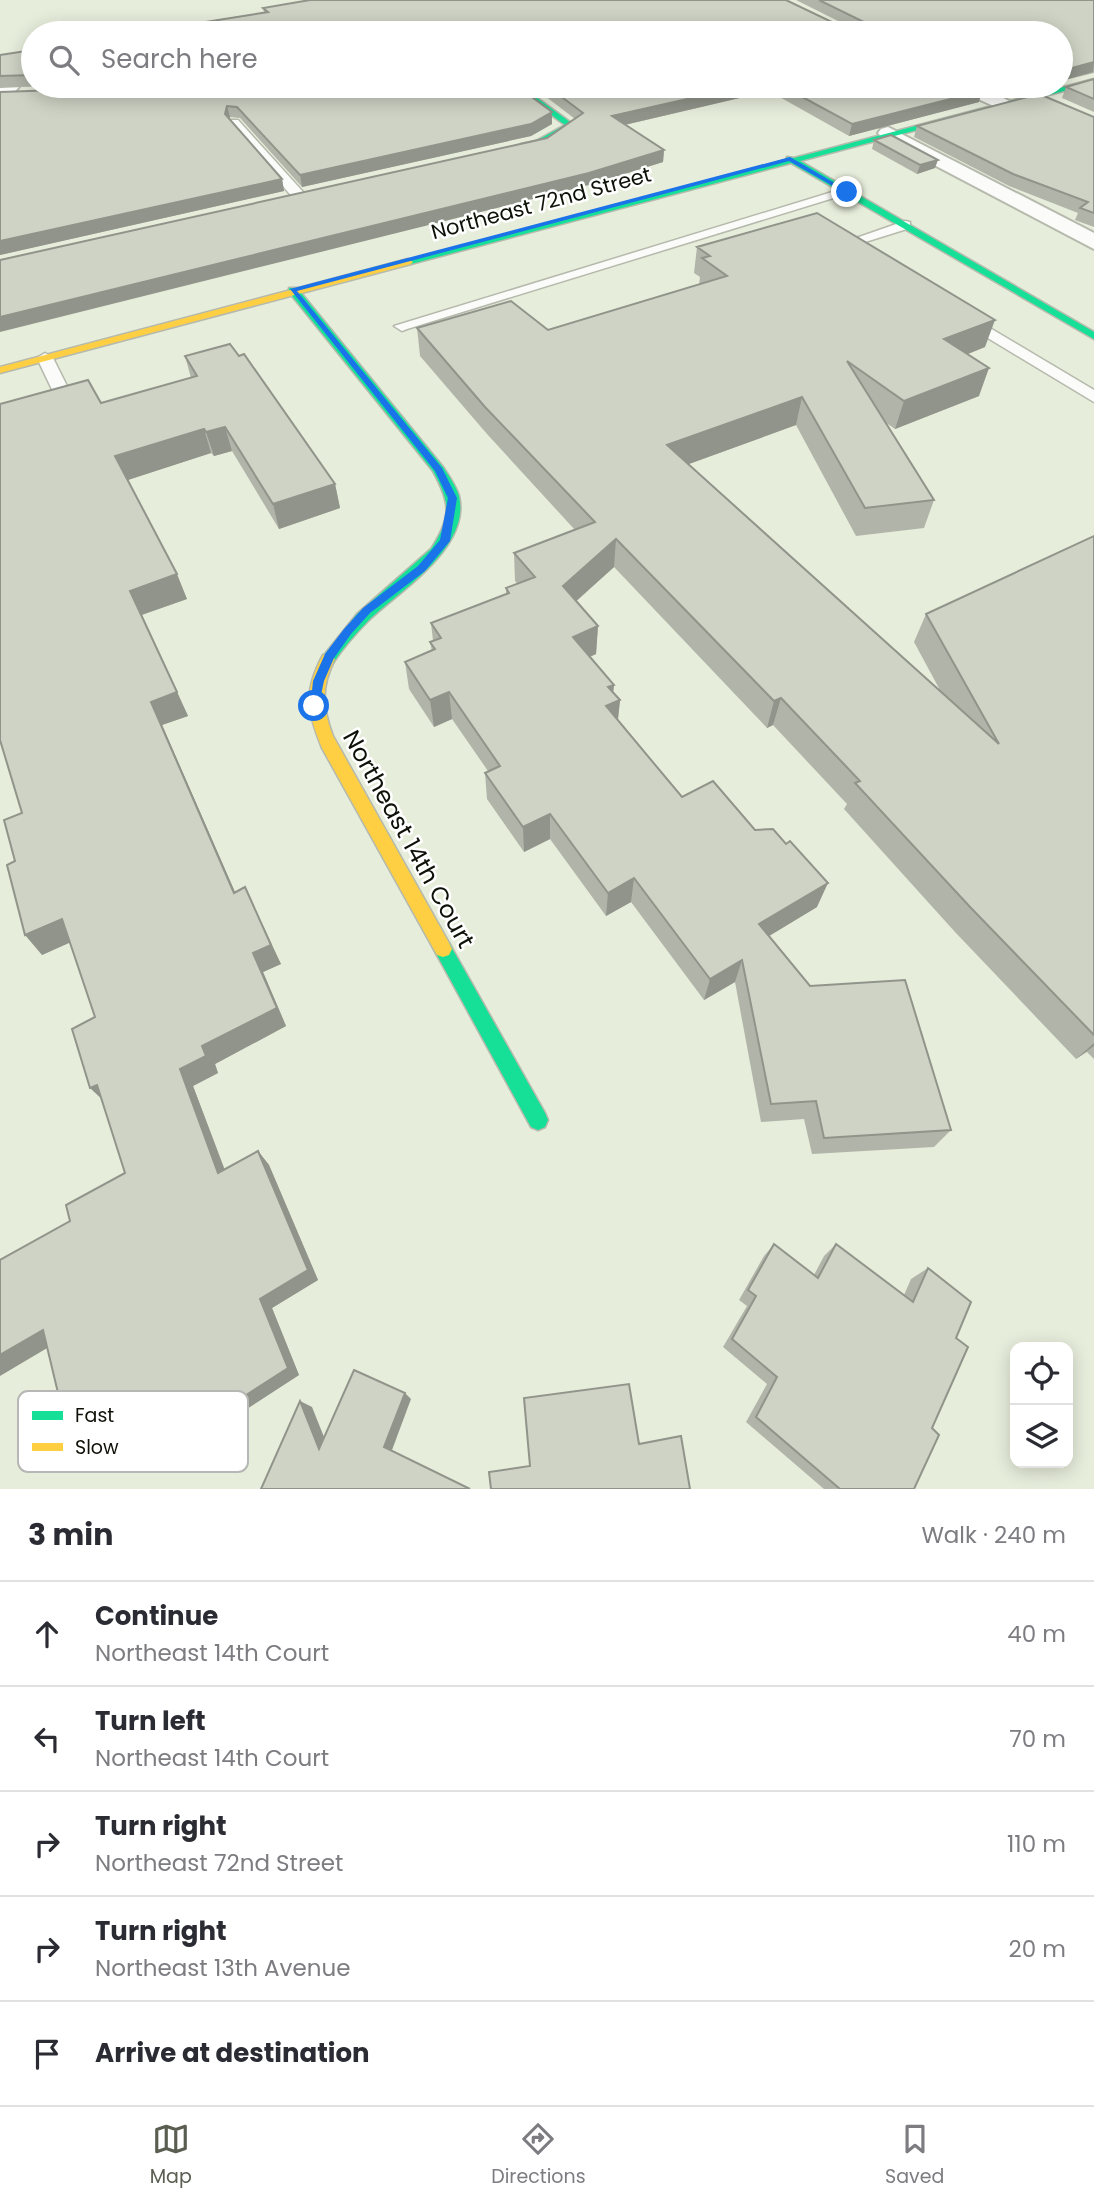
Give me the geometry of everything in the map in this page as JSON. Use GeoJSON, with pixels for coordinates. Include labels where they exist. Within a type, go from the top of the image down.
{"type":"FeatureCollection","features":[{"type":"Feature","properties":{"kind":"street"},"geometry":{"type":"LineString","coordinates":[[0,73],[10,87],[0,96]]}},
{"type":"Feature","properties":{"kind":"street","name":"Northeast 72nd Street"},"geometry":{"type":"LineString","coordinates":[[1073,85],[1094,80]]}},
{"type":"Feature","properties":{"kind":"street"},"geometry":{"type":"LineString","coordinates":[[0,96],[21,94]]}},
{"type":"Feature","properties":{"kind":"street"},"geometry":{"type":"LineString","coordinates":[[512,149],[539,143],[570,125],[533,98]]}},
{"type":"Feature","properties":{"kind":"street"},"geometry":{"type":"LineString","coordinates":[[992,98],[1003,103]]}},
{"type":"Feature","properties":{"kind":"street","name":"Northeast 72nd Street"},"geometry":{"type":"LineString","coordinates":[[0,370],[1022,98]]}},
{"type":"Feature","properties":{"kind":"street"},"geometry":{"type":"LineString","coordinates":[[1041,98],[1070,111]]}},
{"type":"Feature","properties":{"kind":"street"},"geometry":{"type":"LineString","coordinates":[[888,133],[1094,242]]}},
{"type":"Feature","properties":{"kind":"street"},"geometry":{"type":"LineString","coordinates":[[790,159],[1094,336]]}},
{"type":"Feature","properties":{"kind":"street","name":"Northeast 14th Court"},"geometry":{"type":"LineString","coordinates":[[293,290],[439,470],[453,498],[445,541],[421,569],[366,610],[347,631],[329,656],[318,681],[314,706],[330,748],[538,1120]]}},
{"type":"Feature","properties":{"kind":"lane"},"geometry":{"type":"LineString","coordinates":[[234,122],[299,196]]}},
{"type":"Feature","properties":{"kind":"lane"},"geometry":{"type":"LineString","coordinates":[[402,326],[847,192]]}},
{"type":"Feature","properties":{"kind":"lane"},"geometry":{"type":"LineString","coordinates":[[870,259],[846,244],[905,225]]}},
{"type":"Feature","properties":{"kind":"lane"},"geometry":{"type":"LineString","coordinates":[[952,310],[1093,398]]}},
{"type":"Feature","properties":{"kind":"lane"},"geometry":{"type":"LineString","coordinates":[[0,424],[68,404],[45,358]]}},
{"type":"Feature","properties":{"kind":"building"},"geometry":{"type":"Polygon","coordinates":[[[310,0],[786,0],[830,21],[211,21],[268,12],[263,8],[310,0]]]}},
{"type":"Feature","properties":{"kind":"building"},"geometry":{"type":"Polygon","coordinates":[[[819,0],[1094,0],[1094,62],[1073,68],[1073,21],[862,21],[819,0]]]}},
{"type":"Feature","properties":{"kind":"building"},"geometry":{"type":"Polygon","coordinates":[[[21,52],[21,75],[0,76],[0,55],[21,52]]]}},
{"type":"Feature","properties":{"kind":"building"},"geometry":{"type":"Polygon","coordinates":[[[1094,79],[1094,99],[1073,90],[1073,85],[1094,79]]]}},
{"type":"Feature","properties":{"kind":"building"},"geometry":{"type":"Polygon","coordinates":[[[21,91],[21,98],[533,98],[552,112],[531,124],[300,175],[237,107],[227,106],[225,114],[282,179],[0,241],[0,92],[21,91]]]}},
{"type":"Feature","properties":{"kind":"building"},"geometry":{"type":"Polygon","coordinates":[[[563,98],[692,98],[612,116],[664,150],[589,173],[0,317],[0,260],[547,138],[583,113],[563,98]]]}},
{"type":"Feature","properties":{"kind":"building"},"geometry":{"type":"Polygon","coordinates":[[[804,98],[954,98],[852,124],[804,98]]]}},
{"type":"Feature","properties":{"kind":"building"},"geometry":{"type":"Polygon","coordinates":[[[1024,98],[1049,98],[1094,117],[1094,213],[1080,208],[1088,202],[1013,174],[917,126],[1024,98]]]}},
{"type":"Feature","properties":{"kind":"building"},"geometry":{"type":"Polygon","coordinates":[[[891,135],[938,160],[920,165],[874,140],[891,135]]]}},
{"type":"Feature","properties":{"kind":"building"},"geometry":{"type":"Polygon","coordinates":[[[817,213],[995,320],[944,339],[989,368],[904,401],[847,361],[934,500],[865,508],[802,397],[667,445],[999,744],[926,614],[1094,536],[1094,1035],[971,908],[855,783],[860,781],[781,698],[774,701],[616,539],[563,586],[598,626],[573,637],[614,685],[608,687],[620,700],[606,706],[682,797],[713,781],[755,830],[773,829],[786,844],[790,841],[828,883],[759,924],[810,986],[905,980],[951,1130],[824,1138],[816,1101],[771,1104],[742,960],[710,979],[634,878],[608,893],[550,814],[523,827],[485,773],[500,766],[449,692],[430,700],[405,662],[435,649],[430,642],[441,638],[431,623],[509,593],[506,588],[535,577],[514,553],[595,522],[485,407],[417,328],[511,301],[548,330],[727,276],[702,258],[710,256],[697,247],[817,213]]]}},
{"type":"Feature","properties":{"kind":"building"},"geometry":{"type":"Polygon","coordinates":[[[230,344],[239,356],[244,354],[335,484],[273,504],[225,427],[206,432],[204,429],[115,456],[177,574],[130,591],[177,692],[151,702],[234,893],[245,887],[271,945],[253,953],[277,1008],[202,1046],[206,1056],[180,1069],[218,1173],[258,1151],[308,1270],[260,1299],[288,1368],[248,1394],[248,1391],[58,1391],[43,1330],[0,1355],[0,1260],[70,1221],[66,1205],[125,1173],[97,1085],[90,1088],[72,1029],[95,1017],[62,919],[25,935],[7,865],[15,861],[4,820],[22,813],[0,740],[0,404],[88,380],[101,403],[197,376],[185,356],[230,344]]]}},
{"type":"Feature","properties":{"kind":"building"},"geometry":{"type":"Polygon","coordinates":[[[774,1244],[818,1278],[836,1244],[913,1302],[928,1268],[971,1302],[956,1338],[968,1347],[932,1428],[939,1435],[914,1489],[840,1489],[756,1417],[777,1377],[732,1339],[756,1296],[748,1290],[774,1244]]]}},
{"type":"Feature","properties":{"kind":"building"},"geometry":{"type":"Polygon","coordinates":[[[354,1370],[405,1393],[384,1447],[470,1489],[261,1489],[300,1401],[319,1449],[354,1370]]]}},
{"type":"Feature","properties":{"kind":"building"},"geometry":{"type":"Polygon","coordinates":[[[629,1384],[639,1444],[681,1436],[690,1489],[491,1489],[489,1472],[530,1466],[524,1398],[629,1384]]]}},
{"type":"Feature","properties":{"kind":"traffic: fast"},"geometry":{"type":"LineString","coordinates":[[1073,87],[1094,81]]}},
{"type":"Feature","properties":{"kind":"traffic: fast"},"geometry":{"type":"LineString","coordinates":[[524,146],[539,143],[570,125],[533,98]]}},
{"type":"Feature","properties":{"kind":"traffic: fast"},"geometry":{"type":"LineString","coordinates":[[408,262],[1030,98]]}},
{"type":"Feature","properties":{"kind":"traffic: fast"},"geometry":{"type":"LineString","coordinates":[[790,159],[1094,336]]}},
{"type":"Feature","properties":{"kind":"traffic: fast"},"geometry":{"type":"LineString","coordinates":[[293,290],[439,470],[453,499],[452,518],[446,536],[435,552],[422,567],[362,618],[328,659]]}},
{"type":"Feature","properties":{"kind":"traffic: fast"},"geometry":{"type":"LineString","coordinates":[[443,949],[538,1120]]}},
{"type":"Feature","properties":{"kind":"traffic: slow"},"geometry":{"type":"LineString","coordinates":[[0,370],[408,262]]}},
{"type":"Feature","properties":{"kind":"traffic: slow"},"geometry":{"type":"LineString","coordinates":[[328,659],[317,682],[316,693],[318,714],[325,736],[443,949]]}},
{"type":"Feature","properties":{"kind":"route"},"geometry":{"type":"LineString","coordinates":[[314,706],[318,681],[329,656],[347,631],[366,610],[421,569],[445,541],[452,516],[453,498],[439,470],[293,290],[790,159],[847,192]]}}]}
